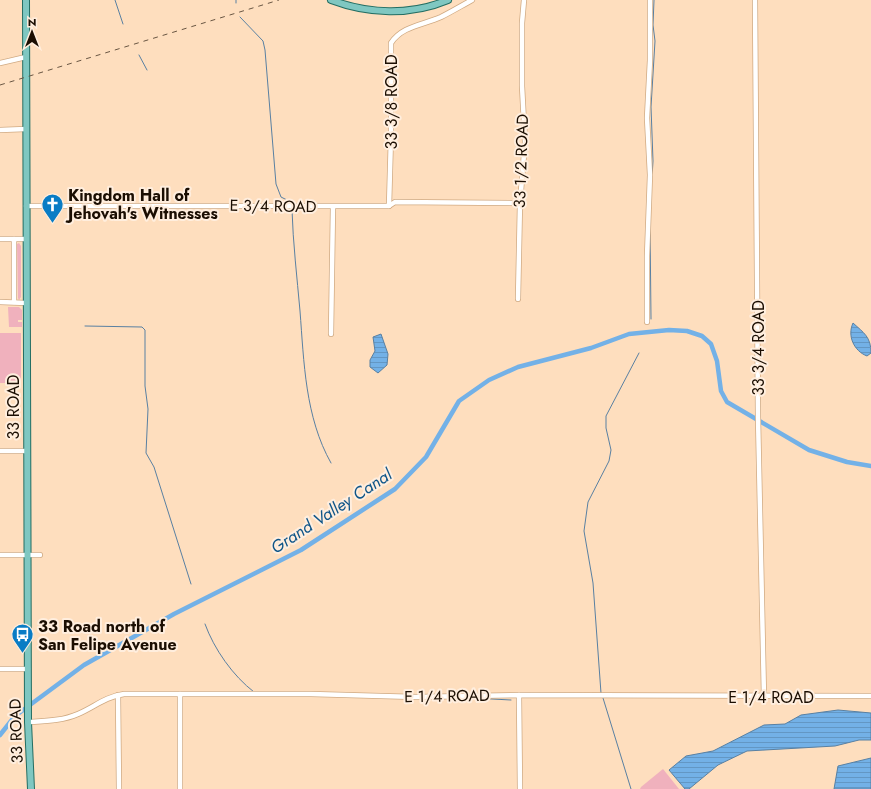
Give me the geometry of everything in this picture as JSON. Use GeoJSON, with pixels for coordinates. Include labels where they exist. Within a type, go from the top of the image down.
{"type":"FeatureCollection","features":[{"type":"Feature","properties":{"kind":"main road","name":"33 ROAD"},"geometry":{"type":"LineString","coordinates":[[26,0],[26,451],[28,555],[28,722],[31,789]]}},
{"type":"Feature","properties":{"kind":"main road"},"geometry":{"type":"LineString","coordinates":[[331,0],[362,9],[386,12],[415,9],[448,0]]}},
{"type":"Feature","properties":{"kind":"street","name":"33 3/8 ROAD"},"geometry":{"type":"LineString","coordinates":[[389,206],[392,136],[391,43],[396,36],[402,32],[440,18],[472,0]]}},
{"type":"Feature","properties":{"kind":"street","name":"33 1/2 ROAD"},"geometry":{"type":"LineString","coordinates":[[518,299],[520,204],[525,142],[522,86],[522,23],[524,0]]}},
{"type":"Feature","properties":{"kind":"street"},"geometry":{"type":"LineString","coordinates":[[647,322],[647,256],[650,175],[647,118],[650,60],[650,0]]}},
{"type":"Feature","properties":{"kind":"street","name":"33 3/4 ROAD"},"geometry":{"type":"LineString","coordinates":[[755,0],[758,417],[764,697]]}},
{"type":"Feature","properties":{"kind":"street"},"geometry":{"type":"LineString","coordinates":[[0,63],[26,57]]}},
{"type":"Feature","properties":{"kind":"street"},"geometry":{"type":"LineString","coordinates":[[0,130],[26,130]]}},
{"type":"Feature","properties":{"kind":"street","name":"E 3/4 ROAD"},"geometry":{"type":"LineString","coordinates":[[26,206],[124,205],[332,207],[389,206],[395,202],[520,204]]}},
{"type":"Feature","properties":{"kind":"street"},"geometry":{"type":"LineString","coordinates":[[331,334],[332,207]]}},
{"type":"Feature","properties":{"kind":"street"},"geometry":{"type":"LineString","coordinates":[[0,239],[26,239]]}},
{"type":"Feature","properties":{"kind":"street"},"geometry":{"type":"LineString","coordinates":[[14,239],[14,302]]}},
{"type":"Feature","properties":{"kind":"street"},"geometry":{"type":"LineString","coordinates":[[0,302],[26,303]]}},
{"type":"Feature","properties":{"kind":"street"},"geometry":{"type":"LineString","coordinates":[[0,451],[26,451]]}},
{"type":"Feature","properties":{"kind":"street"},"geometry":{"type":"LineString","coordinates":[[0,555],[40,555]]}},
{"type":"Feature","properties":{"kind":"street"},"geometry":{"type":"LineString","coordinates":[[0,669],[28,669]]}},
{"type":"Feature","properties":{"kind":"street"},"geometry":{"type":"LineString","coordinates":[[180,694],[180,789]]}},
{"type":"Feature","properties":{"kind":"street","name":"E 1/4 ROAD"},"geometry":{"type":"LineString","coordinates":[[28,722],[68,718],[79,714],[97,703],[118,695],[311,694],[416,697],[519,695],[764,697],[871,696]]}},
{"type":"Feature","properties":{"kind":"street"},"geometry":{"type":"LineString","coordinates":[[118,695],[119,789]]}},
{"type":"Feature","properties":{"kind":"street"},"geometry":{"type":"LineString","coordinates":[[519,695],[520,789]]}},
{"type":"Feature","properties":{"kind":"shaded area"},"geometry":{"type":"Polygon","coordinates":[[[19,243],[21,246],[21,297],[19,300],[17,244],[19,243]]]}},
{"type":"Feature","properties":{"kind":"shaded area"},"geometry":{"type":"Polygon","coordinates":[[[8,307],[19,307],[22,310],[22,320],[18,320],[18,322],[22,322],[22,327],[9,327],[8,307]]]}},
{"type":"Feature","properties":{"kind":"shaded area"},"geometry":{"type":"Polygon","coordinates":[[[0,333],[21,333],[21,383],[0,383],[0,333]]]}},
{"type":"Feature","properties":{"kind":"shaded area"},"geometry":{"type":"Polygon","coordinates":[[[663,769],[679,789],[640,789],[641,787],[663,769]]]}},
{"type":"Feature","properties":{"kind":"water"},"geometry":{"type":"Polygon","coordinates":[[[853,323],[864,333],[870,343],[871,353],[867,356],[858,351],[851,338],[851,328],[853,323]]]}},
{"type":"Feature","properties":{"kind":"water"},"geometry":{"type":"Polygon","coordinates":[[[381,334],[388,354],[387,365],[378,373],[370,367],[370,360],[375,351],[373,337],[381,334]]]}},
{"type":"Feature","properties":{"kind":"water"},"geometry":{"type":"Polygon","coordinates":[[[838,710],[871,713],[871,740],[859,740],[835,746],[747,751],[718,765],[689,789],[685,789],[669,770],[686,756],[713,751],[764,725],[785,724],[801,715],[838,710]]]}},
{"type":"Feature","properties":{"kind":"water"},"geometry":{"type":"Polygon","coordinates":[[[871,758],[871,789],[834,789],[838,766],[871,758]]]}},
{"type":"Feature","properties":{"kind":"waterway"},"geometry":{"type":"LineString","coordinates":[[115,0],[123,24]]}},
{"type":"Feature","properties":{"kind":"waterway"},"geometry":{"type":"LineString","coordinates":[[652,177],[653,161],[651,107],[655,41],[653,25],[654,0]]}},
{"type":"Feature","properties":{"kind":"waterway"},"geometry":{"type":"LineString","coordinates":[[240,17],[263,41],[276,184],[281,197],[291,202]]}},
{"type":"Feature","properties":{"kind":"waterway"},"geometry":{"type":"LineString","coordinates":[[139,55],[147,70]]}},
{"type":"Feature","properties":{"kind":"waterway"},"geometry":{"type":"LineString","coordinates":[[292,210],[307,389],[316,427],[322,445],[331,463]]}},
{"type":"Feature","properties":{"kind":"waterway"},"geometry":{"type":"LineString","coordinates":[[650,222],[651,319]]}},
{"type":"Feature","properties":{"kind":"waterway"},"geometry":{"type":"LineString","coordinates":[[85,326],[142,327],[145,330],[145,386],[148,409],[146,453],[154,467],[191,584]]}},
{"type":"Feature","properties":{"kind":"waterway","name":"Grand Valley Canal"},"geometry":{"type":"LineString","coordinates":[[0,735],[15,716],[84,665],[174,614],[301,550],[395,489],[426,457],[459,401],[489,380],[518,367],[591,348],[629,334],[669,330],[687,331],[702,336],[711,344],[717,361],[721,391],[727,402],[809,450],[847,462],[871,466]]}},
{"type":"Feature","properties":{"kind":"waterway"},"geometry":{"type":"LineString","coordinates":[[601,693],[593,583],[584,531],[588,502],[609,461],[611,450],[606,428],[606,416],[639,353]]}},
{"type":"Feature","properties":{"kind":"waterway"},"geometry":{"type":"LineString","coordinates":[[205,624],[225,661],[246,686],[254,692]]}},
{"type":"Feature","properties":{"kind":"waterway"},"geometry":{"type":"LineString","coordinates":[[473,698],[511,700]]}},
{"type":"Feature","properties":{"kind":"waterway"},"geometry":{"type":"LineString","coordinates":[[603,698],[631,789]]}},
{"type":"Feature","properties":{"kind":"railway"},"geometry":{"type":"LineString","coordinates":[[0,85],[279,0]]}},
{"type":"Feature","properties":{"kind":"place","name":"Kingdom Hall of Jehovah's Witnesses"},"geometry":{"type":"Point","coordinates":[53,224]}},
{"type":"Feature","properties":{"kind":"place","name":"33 Road north of San Felipe Avenue"},"geometry":{"type":"Point","coordinates":[23,654]}}]}
